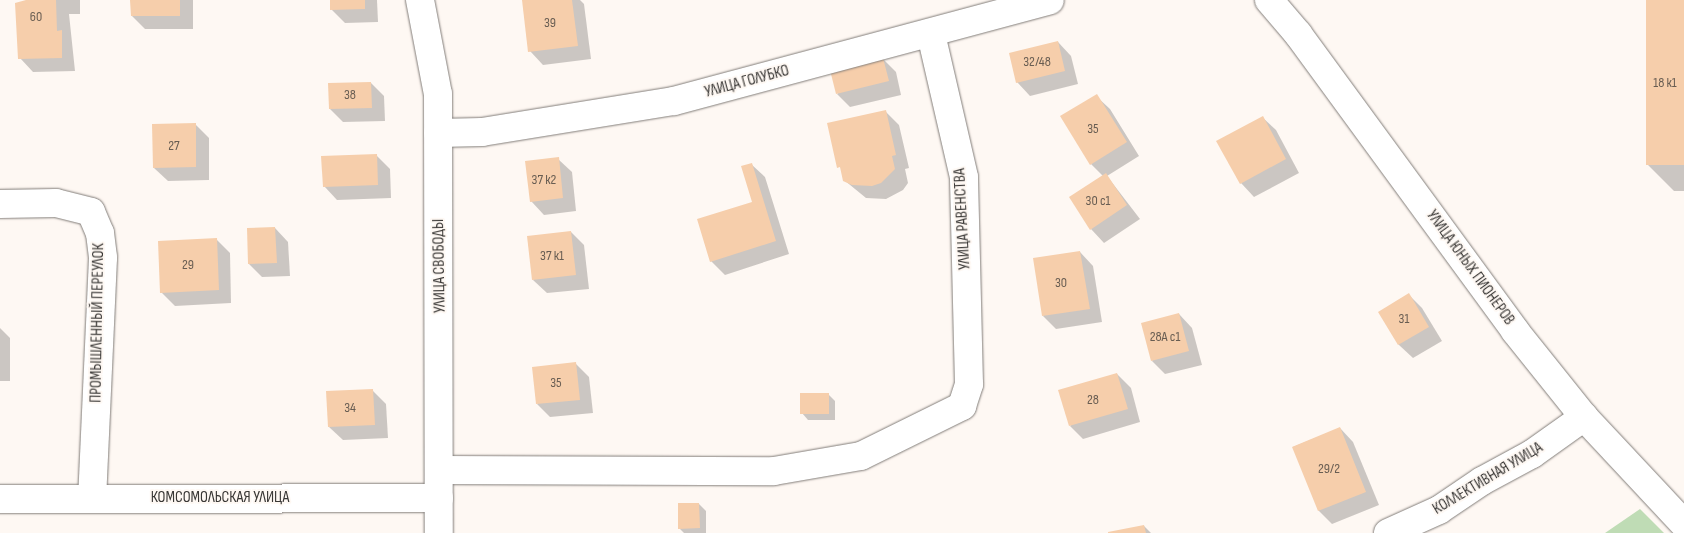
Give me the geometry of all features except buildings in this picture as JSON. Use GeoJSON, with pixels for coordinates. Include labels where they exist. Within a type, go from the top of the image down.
{"type":"FeatureCollection","features":[{"type":"Feature","properties":{"kind":"street","name":"УЛИЦА СВОБОДЫ"},"geometry":{"type":"LineString","coordinates":[[420,0],[438,94],[439,533]]}},
{"type":"Feature","properties":{"kind":"street","name":"УЛИЦА ГОЛУБКО"},"geometry":{"type":"LineString","coordinates":[[438,133],[482,132],[674,101],[931,34],[1050,0]]}},
{"type":"Feature","properties":{"kind":"street","name":"УЛИЦА ЮНЫХ ПИОНЕРОВ"},"geometry":{"type":"LineString","coordinates":[[1269,0],[1298,34],[1515,330],[1584,418],[1684,524]]}},
{"type":"Feature","properties":{"kind":"street","name":"УЛИЦА РАВЕНСТВА"},"geometry":{"type":"LineString","coordinates":[[439,470],[774,470],[861,456],[962,406],[969,384],[964,178],[931,34]]}},
{"type":"Feature","properties":{"kind":"street","name":"ПРОМЫШЛЕННЫЙ ПЕРЕУЛОК"},"geometry":{"type":"LineString","coordinates":[[0,204],[56,203],[91,212],[100,234],[103,258],[92,498]]}},
{"type":"Feature","properties":{"kind":"street","name":"КОЛЛЕКТИВНАЯ УЛИЦА"},"geometry":{"type":"LineString","coordinates":[[1388,533],[1439,510],[1482,481],[1532,454],[1584,418]]}},
{"type":"Feature","properties":{"kind":"street","name":"КОМСОМОЛЬСКАЯ УЛИЦА"},"geometry":{"type":"LineString","coordinates":[[0,498],[439,498]]}},
{"type":"Feature","properties":{"kind":"green space"},"geometry":{"type":"Polygon","coordinates":[[[1640,509],[1664,533],[1605,533],[1640,509]]]}}]}
